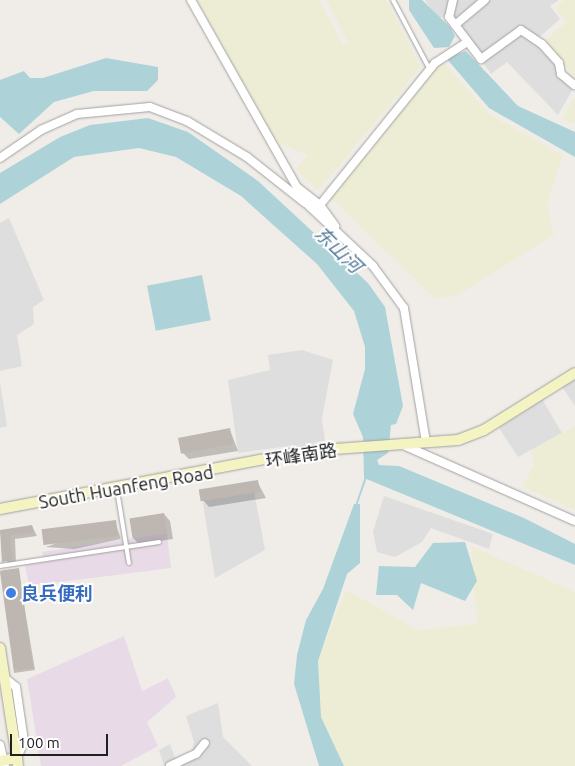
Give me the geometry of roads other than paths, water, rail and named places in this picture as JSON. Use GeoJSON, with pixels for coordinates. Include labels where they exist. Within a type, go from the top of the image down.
{"type":"FeatureCollection","features":[{"type":"Feature","properties":{"kind":"main road","name":"South Huanfeng Road"},"geometry":{"type":"LineString","coordinates":[[0,509],[117,490],[350,447],[458,440],[484,430],[575,373]]}},
{"type":"Feature","properties":{"kind":"main road"},"geometry":{"type":"LineString","coordinates":[[0,648],[10,762]]}},
{"type":"Feature","properties":{"kind":"street"},"geometry":{"type":"LineString","coordinates":[[191,0],[306,203]]}},
{"type":"Feature","properties":{"kind":"street"},"geometry":{"type":"LineString","coordinates":[[452,0],[448,14],[466,43],[481,59],[521,30],[542,44],[559,63],[561,74],[574,85]]}},
{"type":"Feature","properties":{"kind":"street"},"geometry":{"type":"LineString","coordinates":[[455,25],[485,0]]}},
{"type":"Feature","properties":{"kind":"street"},"geometry":{"type":"LineString","coordinates":[[320,204],[430,70],[466,43]]}},
{"type":"Feature","properties":{"kind":"street"},"geometry":{"type":"LineString","coordinates":[[0,158],[41,130],[77,114],[150,107],[187,121],[247,157],[306,203],[382,274],[404,308],[426,442]]}},
{"type":"Feature","properties":{"kind":"street"},"geometry":{"type":"LineString","coordinates":[[294,184],[320,204],[345,240]]}},
{"type":"Feature","properties":{"kind":"street"},"geometry":{"type":"LineString","coordinates":[[400,444],[575,521]]}},
{"type":"Feature","properties":{"kind":"street"},"geometry":{"type":"LineString","coordinates":[[0,745],[10,762],[24,741],[16,688],[2,674]]}},
{"type":"Feature","properties":{"kind":"street"},"geometry":{"type":"LineString","coordinates":[[170,766],[196,754],[205,743]]}},
{"type":"Feature","properties":{"kind":"lane"},"geometry":{"type":"LineString","coordinates":[[393,0],[430,70]]}},
{"type":"Feature","properties":{"kind":"lane"},"geometry":{"type":"LineString","coordinates":[[117,490],[129,563]]}},
{"type":"Feature","properties":{"kind":"lane"},"geometry":{"type":"LineString","coordinates":[[0,566],[160,542]]}},
{"type":"Feature","properties":{"kind":"water"},"geometry":{"type":"Polygon","coordinates":[[[409,0],[422,0],[450,27],[455,36],[449,47],[434,48],[409,10],[409,0]]]}},
{"type":"Feature","properties":{"kind":"water"},"geometry":{"type":"Polygon","coordinates":[[[466,51],[518,106],[575,132],[575,157],[489,108],[446,58],[466,51]]]}},
{"type":"Feature","properties":{"kind":"water"},"geometry":{"type":"Polygon","coordinates":[[[106,58],[158,67],[158,80],[147,91],[94,91],[54,102],[19,134],[0,117],[0,80],[24,71],[30,78],[43,78],[106,58]]]}},
{"type":"Feature","properties":{"kind":"water"},"geometry":{"type":"Polygon","coordinates":[[[148,118],[188,132],[258,181],[368,283],[385,307],[403,406],[396,424],[391,425],[388,453],[377,460],[379,465],[399,466],[524,518],[575,544],[575,565],[364,478],[363,437],[353,414],[365,369],[365,347],[354,311],[317,264],[241,196],[176,157],[139,148],[74,157],[0,204],[0,173],[60,137],[90,125],[148,118]]]}},
{"type":"Feature","properties":{"kind":"water"},"geometry":{"type":"Polygon","coordinates":[[[202,275],[211,320],[156,331],[147,286],[202,275]]]}},
{"type":"Feature","properties":{"kind":"water"},"geometry":{"type":"Polygon","coordinates":[[[354,504],[360,504],[360,563],[347,574],[318,661],[321,717],[344,766],[319,766],[294,684],[297,655],[306,620],[323,589],[354,504]]]}},
{"type":"Feature","properties":{"kind":"water"},"geometry":{"type":"Polygon","coordinates":[[[465,542],[477,581],[465,601],[421,583],[413,610],[397,595],[376,595],[379,566],[415,567],[433,543],[465,542]]]}},
{"type":"Feature","properties":{"kind":"waterway"},"geometry":{"type":"LineString","coordinates":[[356,506],[366,477]]}},
{"type":"Feature","properties":{"kind":"place","name":"良兵便利"},"geometry":{"type":"Point","coordinates":[11,593]}},
{"type":"Feature","properties":{"kind":"water label","name":"东山河"},"geometry":{"type":"Point","coordinates":[338,250]}}]}
